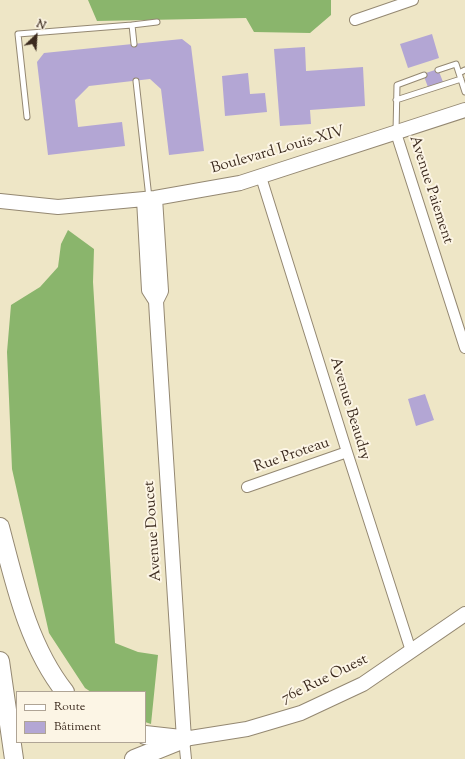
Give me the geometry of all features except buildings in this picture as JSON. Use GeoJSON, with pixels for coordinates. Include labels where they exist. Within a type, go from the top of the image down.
{"type":"FeatureCollection","features":[{"type":"Feature","properties":{"kind":"highway"},"geometry":{"type":"LineString","coordinates":[[0,527],[23,611],[52,675],[64,691]]}},
{"type":"Feature","properties":{"kind":"highway"},"geometry":{"type":"LineString","coordinates":[[0,660],[14,759]]}},
{"type":"Feature","properties":{"kind":"highway"},"geometry":{"type":"LineString","coordinates":[[146,735],[184,739]]}},
{"type":"Feature","properties":{"kind":"highway"},"geometry":{"type":"LineString","coordinates":[[134,759],[184,739]]}},
{"type":"Feature","properties":{"kind":"street"},"geometry":{"type":"LineString","coordinates":[[355,20],[413,0]]}},
{"type":"Feature","properties":{"kind":"street","name":"Boulevard Louis-XIV"},"geometry":{"type":"LineString","coordinates":[[0,201],[58,207],[149,199],[240,183],[465,110]]}},
{"type":"Feature","properties":{"kind":"street","name":"Avenue Paiement"},"geometry":{"type":"LineString","coordinates":[[396,133],[465,348]]}},
{"type":"Feature","properties":{"kind":"street","name":"Avenue Beaudry"},"geometry":{"type":"LineString","coordinates":[[261,176],[411,651]]}},
{"type":"Feature","properties":{"kind":"street","name":"Avenue Doucet"},"geometry":{"type":"LineString","coordinates":[[149,199],[161,291],[156,301],[186,759]]}},
{"type":"Feature","properties":{"kind":"street","name":"Rue Proteau"},"geometry":{"type":"LineString","coordinates":[[247,487],[347,452]]}},
{"type":"Feature","properties":{"kind":"street","name":"76e Rue Ouest"},"geometry":{"type":"LineString","coordinates":[[184,739],[247,729],[300,713],[363,684],[465,614]]}},
{"type":"Feature","properties":{"kind":"lane"},"geometry":{"type":"LineString","coordinates":[[27,117],[18,34],[157,22]]}},
{"type":"Feature","properties":{"kind":"lane"},"geometry":{"type":"LineString","coordinates":[[132,25],[134,44]]}},
{"type":"Feature","properties":{"kind":"lane"},"geometry":{"type":"LineString","coordinates":[[438,70],[456,64],[465,92]]}},
{"type":"Feature","properties":{"kind":"lane"},"geometry":{"type":"LineString","coordinates":[[459,72],[465,70]]}},
{"type":"Feature","properties":{"kind":"lane"},"geometry":{"type":"LineString","coordinates":[[396,133],[397,85],[424,76]]}},
{"type":"Feature","properties":{"kind":"lane"},"geometry":{"type":"LineString","coordinates":[[396,100],[461,79]]}},
{"type":"Feature","properties":{"kind":"lane"},"geometry":{"type":"LineString","coordinates":[[136,81],[149,199]]}},
{"type":"Feature","properties":{"kind":"green space"},"geometry":{"type":"Polygon","coordinates":[[[88,0],[331,0],[331,15],[310,33],[254,32],[246,18],[97,21],[88,0]]]}},
{"type":"Feature","properties":{"kind":"green space"},"geometry":{"type":"Polygon","coordinates":[[[68,230],[94,249],[93,282],[115,643],[138,652],[158,655],[151,724],[146,722],[146,691],[90,691],[85,688],[49,633],[12,469],[7,352],[11,305],[40,287],[58,267],[61,244],[68,230]]]}}]}
